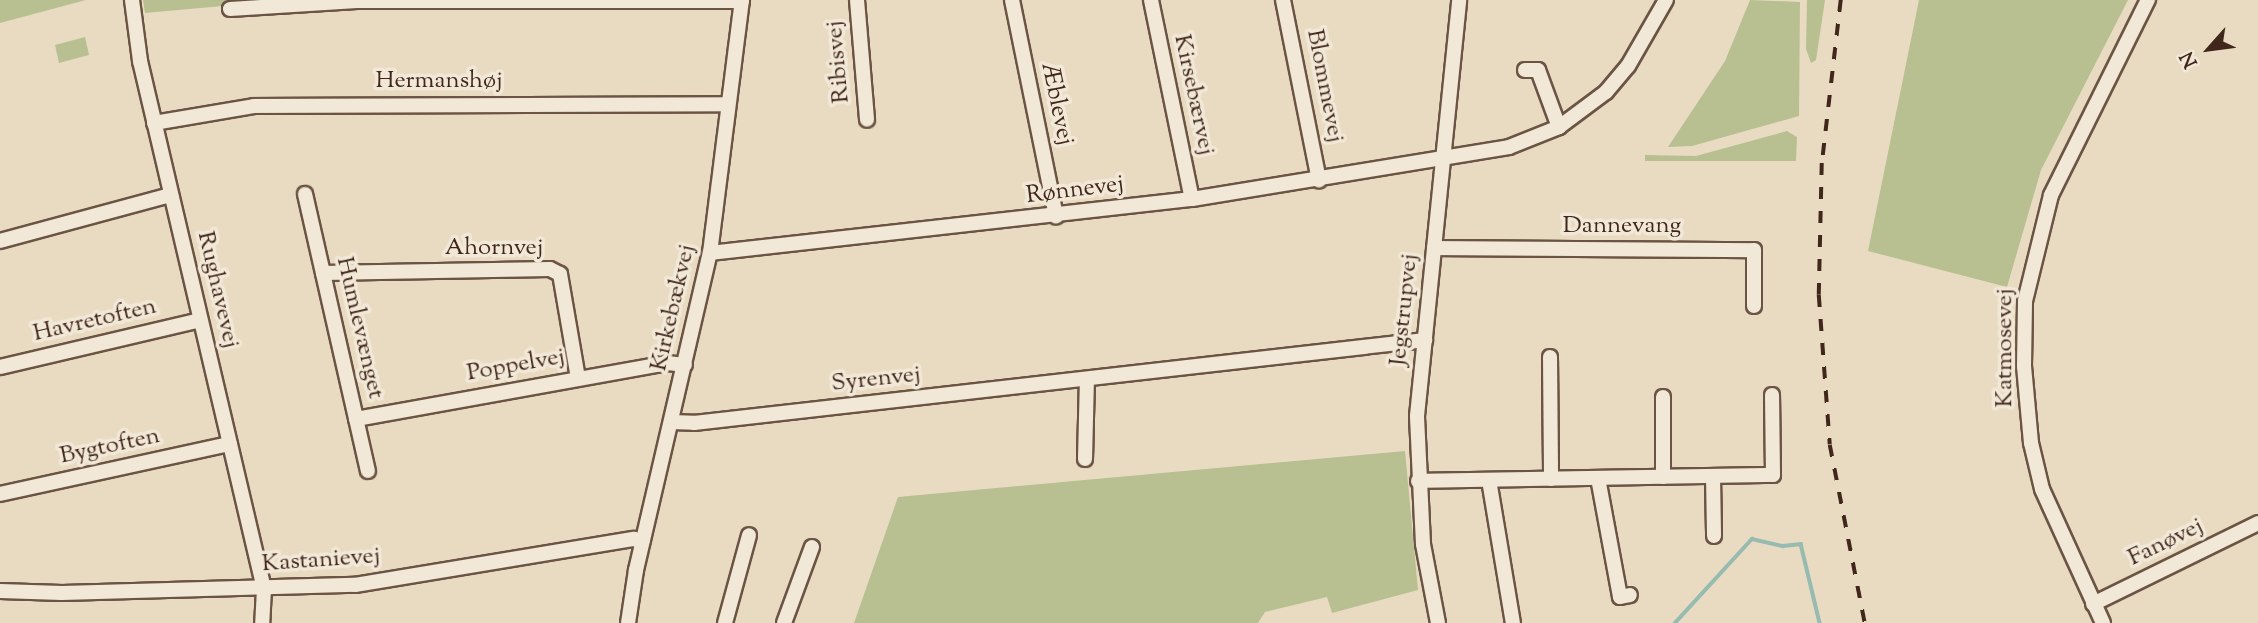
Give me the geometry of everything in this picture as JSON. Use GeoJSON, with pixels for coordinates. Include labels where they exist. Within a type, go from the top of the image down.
{"type":"FeatureCollection","features":[{"type":"Feature","properties":{"kind":"street","name":"Rughavevej"},"geometry":{"type":"LineString","coordinates":[[132,0],[154,123],[264,589],[262,623]]}},
{"type":"Feature","properties":{"kind":"street","name":"Ribisvej"},"geometry":{"type":"LineString","coordinates":[[858,0],[867,120]]}},
{"type":"Feature","properties":{"kind":"street","name":"Æblevej"},"geometry":{"type":"LineString","coordinates":[[1012,0],[1056,217]]}},
{"type":"Feature","properties":{"kind":"street","name":"Kirsebærvej"},"geometry":{"type":"LineString","coordinates":[[1151,0],[1192,199]]}},
{"type":"Feature","properties":{"kind":"street","name":"Blommevej"},"geometry":{"type":"LineString","coordinates":[[1283,0],[1319,180]]}},
{"type":"Feature","properties":{"kind":"street","name":"Jegstrupvej"},"geometry":{"type":"LineString","coordinates":[[1438,623],[1423,544],[1418,481],[1418,416],[1459,0]]}},
{"type":"Feature","properties":{"kind":"street","name":"Katmosevej"},"geometry":{"type":"LineString","coordinates":[[2103,623],[2061,540],[2031,443],[2024,366],[2025,301],[2050,195],[2148,0]]}},
{"type":"Feature","properties":{"kind":"street"},"geometry":{"type":"LineString","coordinates":[[230,9],[357,1],[742,1]]}},
{"type":"Feature","properties":{"kind":"street","name":"Kirkebækvej"},"geometry":{"type":"LineString","coordinates":[[631,623],[642,542],[710,253],[726,104],[742,1]]}},
{"type":"Feature","properties":{"kind":"street","name":"Rønnevej"},"geometry":{"type":"LineString","coordinates":[[710,253],[1056,217],[1192,199],[1319,180],[1509,146],[1559,127],[1606,92],[1662,1]]}},
{"type":"Feature","properties":{"kind":"street"},"geometry":{"type":"LineString","coordinates":[[1525,70],[1538,70],[1559,127]]}},
{"type":"Feature","properties":{"kind":"street","name":"Hermanshøj"},"geometry":{"type":"LineString","coordinates":[[154,123],[254,106],[726,104]]}},
{"type":"Feature","properties":{"kind":"street","name":"Humlevænget"},"geometry":{"type":"LineString","coordinates":[[305,194],[368,471]]}},
{"type":"Feature","properties":{"kind":"street"},"geometry":{"type":"LineString","coordinates":[[0,241],[171,195]]}},
{"type":"Feature","properties":{"kind":"street","name":"Dannevang"},"geometry":{"type":"LineString","coordinates":[[1434,248],[1755,250],[1754,306]]}},
{"type":"Feature","properties":{"kind":"street","name":"Ahornvej"},"geometry":{"type":"LineString","coordinates":[[323,273],[550,269],[560,274],[578,378]]}},
{"type":"Feature","properties":{"kind":"street","name":"Havretoften"},"geometry":{"type":"LineString","coordinates":[[0,367],[200,320]]}},
{"type":"Feature","properties":{"kind":"street","name":"Syrenvej"},"geometry":{"type":"LineString","coordinates":[[671,422],[1087,379],[1425,340]]}},
{"type":"Feature","properties":{"kind":"street"},"geometry":{"type":"LineString","coordinates":[[1550,357],[1551,479]]}},
{"type":"Feature","properties":{"kind":"street","name":"Poppelvej"},"geometry":{"type":"LineString","coordinates":[[356,419],[667,363],[685,365]]}},
{"type":"Feature","properties":{"kind":"street"},"geometry":{"type":"LineString","coordinates":[[1084,459],[1087,379]]}},
{"type":"Feature","properties":{"kind":"street"},"geometry":{"type":"LineString","coordinates":[[1418,481],[1773,475],[1772,395]]}},
{"type":"Feature","properties":{"kind":"street"},"geometry":{"type":"LineString","coordinates":[[1662,397],[1663,477]]}},
{"type":"Feature","properties":{"kind":"street","name":"Bygtoften"},"geometry":{"type":"LineString","coordinates":[[0,495],[230,444]]}},
{"type":"Feature","properties":{"kind":"street"},"geometry":{"type":"LineString","coordinates":[[1713,476],[1714,536]]}},
{"type":"Feature","properties":{"kind":"street"},"geometry":{"type":"LineString","coordinates":[[1598,478],[1620,597],[1630,595]]}},
{"type":"Feature","properties":{"kind":"street"},"geometry":{"type":"LineString","coordinates":[[1489,480],[1513,623]]}},
{"type":"Feature","properties":{"kind":"street","name":"Fanøvej"},"geometry":{"type":"LineString","coordinates":[[2093,604],[2258,523]]}},
{"type":"Feature","properties":{"kind":"street"},"geometry":{"type":"LineString","coordinates":[[725,623],[749,534]]}},
{"type":"Feature","properties":{"kind":"street","name":"Kastanievej"},"geometry":{"type":"LineString","coordinates":[[0,591],[264,589],[355,585],[634,539],[642,542]]}},
{"type":"Feature","properties":{"kind":"street"},"geometry":{"type":"LineString","coordinates":[[784,623],[812,547]]}},
{"type":"Feature","properties":{"kind":"green space"},"geometry":{"type":"Polygon","coordinates":[[[0,0],[86,0],[0,23],[0,0]]]}},
{"type":"Feature","properties":{"kind":"green space"},"geometry":{"type":"Polygon","coordinates":[[[143,0],[288,0],[145,13],[143,0]]]}},
{"type":"Feature","properties":{"kind":"green space"},"geometry":{"type":"Polygon","coordinates":[[[1750,0],[1800,2],[1799,116],[1692,146],[1668,147],[1725,61],[1750,0]]]}},
{"type":"Feature","properties":{"kind":"green space"},"geometry":{"type":"Polygon","coordinates":[[[1807,0],[1825,0],[1816,60],[1811,63],[1806,49],[1807,0]]]}},
{"type":"Feature","properties":{"kind":"green space"},"geometry":{"type":"Polygon","coordinates":[[[1919,0],[2128,0],[2041,170],[2007,287],[1868,251],[1919,0]]]}},
{"type":"Feature","properties":{"kind":"green space"},"geometry":{"type":"Polygon","coordinates":[[[85,37],[89,55],[59,63],[55,45],[85,37]]]}},
{"type":"Feature","properties":{"kind":"green space"},"geometry":{"type":"Polygon","coordinates":[[[1787,131],[1797,137],[1796,161],[1645,161],[1645,155],[1696,156],[1787,131]]]}},
{"type":"Feature","properties":{"kind":"green space"},"geometry":{"type":"Polygon","coordinates":[[[1405,451],[1418,590],[1332,613],[1327,597],[1265,612],[1258,623],[854,623],[898,497],[1405,451]]]}},
{"type":"Feature","properties":{"kind":"waterway"},"geometry":{"type":"LineString","coordinates":[[1675,623],[1752,539],[1783,546],[1801,544],[1820,623]]}},
{"type":"Feature","properties":{"kind":"railway"},"geometry":{"type":"LineString","coordinates":[[1841,0],[1822,163],[1819,295],[1830,445],[1865,623]]}}]}
